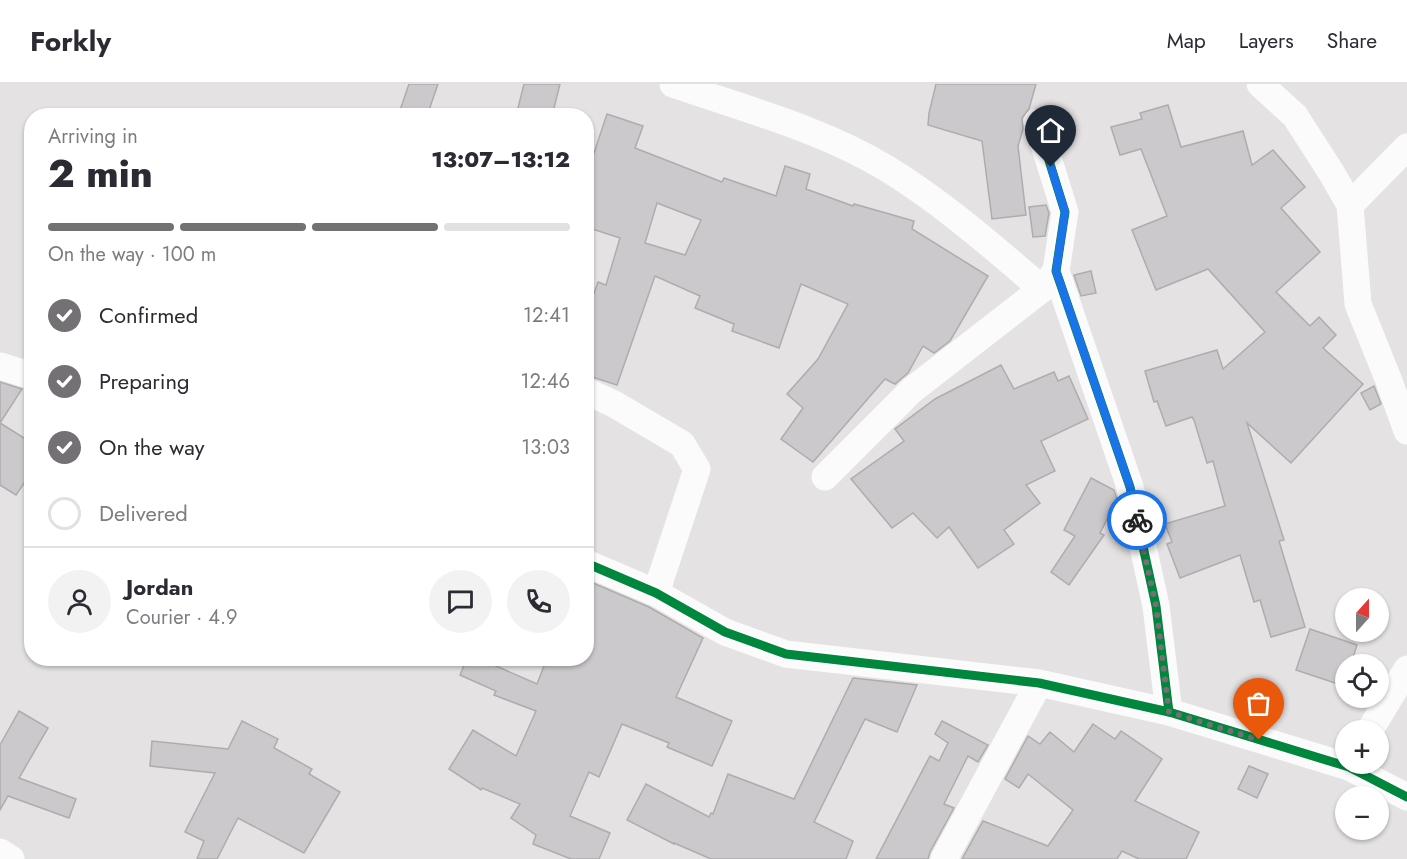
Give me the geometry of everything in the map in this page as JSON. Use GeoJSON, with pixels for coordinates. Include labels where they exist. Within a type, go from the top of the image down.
{"type":"FeatureCollection","features":[{"type":"Feature","properties":{"kind":"street"},"geometry":{"type":"LineString","coordinates":[[674,84],[832,141],[886,169],[1049,280]]}},
{"type":"Feature","properties":{"kind":"street"},"geometry":{"type":"LineString","coordinates":[[1260,84],[1295,117],[1350,205],[1358,304],[1407,431]]}},
{"type":"Feature","properties":{"kind":"street"},"geometry":{"type":"LineString","coordinates":[[1037,122],[1065,212],[1049,280],[1130,487],[1156,606],[1169,712]]}},
{"type":"Feature","properties":{"kind":"street"},"geometry":{"type":"LineString","coordinates":[[1350,205],[1407,147]]}},
{"type":"Feature","properties":{"kind":"street"},"geometry":{"type":"LineString","coordinates":[[825,477],[912,390],[1049,280]]}},
{"type":"Feature","properties":{"kind":"street"},"geometry":{"type":"LineString","coordinates":[[0,366],[24,374]]}},
{"type":"Feature","properties":{"kind":"street"},"geometry":{"type":"LineString","coordinates":[[594,395],[682,444],[697,470],[656,593]]}},
{"type":"Feature","properties":{"kind":"street"},"geometry":{"type":"LineString","coordinates":[[594,567],[656,593],[725,632],[786,654],[1039,682],[1169,712],[1335,761]]}},
{"type":"Feature","properties":{"kind":"street"},"geometry":{"type":"LineString","coordinates":[[1376,720],[1407,669]]}},
{"type":"Feature","properties":{"kind":"street"},"geometry":{"type":"LineString","coordinates":[[944,859],[1039,682]]}},
{"type":"Feature","properties":{"kind":"street"},"geometry":{"type":"LineString","coordinates":[[1366,774],[1407,797]]}},
{"type":"Feature","properties":{"kind":"street"},"geometry":{"type":"LineString","coordinates":[[0,852],[11,859]]}},
{"type":"Feature","properties":{"kind":"building"},"geometry":{"type":"Polygon","coordinates":[[[409,84],[438,84],[430,108],[401,108],[409,84]]]}},
{"type":"Feature","properties":{"kind":"building"},"geometry":{"type":"Polygon","coordinates":[[[524,84],[560,84],[554,108],[518,108],[524,84]]]}},
{"type":"Feature","properties":{"kind":"building"},"geometry":{"type":"Polygon","coordinates":[[[936,84],[1036,84],[1029,109],[1022,118],[1023,129],[1018,146],[1026,215],[992,219],[982,141],[928,125],[936,84]]]}},
{"type":"Feature","properties":{"kind":"building"},"geometry":{"type":"Polygon","coordinates":[[[1168,105],[1181,147],[1243,131],[1252,165],[1273,150],[1305,187],[1281,208],[1320,252],[1276,292],[1310,326],[1319,317],[1336,335],[1323,348],[1363,384],[1291,463],[1247,423],[1284,540],[1279,541],[1305,627],[1271,637],[1260,600],[1254,602],[1240,555],[1180,578],[1167,544],[1172,542],[1165,524],[1225,506],[1213,461],[1207,463],[1194,420],[1192,417],[1166,426],[1157,401],[1154,402],[1145,371],[1217,350],[1223,369],[1265,332],[1208,269],[1156,290],[1132,230],[1167,216],[1141,149],[1120,155],[1111,127],[1142,119],[1140,113],[1168,105]]]}},
{"type":"Feature","properties":{"kind":"building"},"geometry":{"type":"Polygon","coordinates":[[[607,114],[643,126],[635,148],[722,182],[724,178],[776,196],[785,166],[810,174],[806,189],[853,206],[854,204],[914,221],[912,229],[988,276],[950,341],[934,353],[923,346],[908,373],[895,384],[885,379],[813,462],[781,439],[803,408],[787,394],[818,359],[848,304],[801,284],[779,348],[732,331],[734,324],[695,308],[700,296],[655,276],[617,385],[594,378],[594,293],[598,282],[606,285],[620,238],[594,230],[594,153],[607,114]],[[657,203],[645,243],[685,255],[701,220],[657,203]]]}},
{"type":"Feature","properties":{"kind":"building"},"geometry":{"type":"Polygon","coordinates":[[[1046,205],[1049,213],[1045,236],[1033,237],[1029,207],[1046,205]]]}},
{"type":"Feature","properties":{"kind":"building"},"geometry":{"type":"Polygon","coordinates":[[[1091,271],[1096,293],[1081,296],[1074,275],[1091,271]]]}},
{"type":"Feature","properties":{"kind":"building"},"geometry":{"type":"Polygon","coordinates":[[[1001,365],[1014,389],[1054,372],[1058,381],[1069,376],[1088,419],[1041,441],[1055,471],[1026,485],[1040,503],[1004,530],[1014,544],[978,568],[949,527],[937,538],[913,513],[892,528],[851,479],[904,441],[895,429],[935,399],[1001,365]]]}},
{"type":"Feature","properties":{"kind":"building"},"geometry":{"type":"Polygon","coordinates":[[[0,382],[22,389],[0,423],[0,382]]]}},
{"type":"Feature","properties":{"kind":"building"},"geometry":{"type":"Polygon","coordinates":[[[1374,386],[1381,404],[1370,410],[1361,393],[1374,386]]]}},
{"type":"Feature","properties":{"kind":"building"},"geometry":{"type":"Polygon","coordinates":[[[0,423],[24,438],[24,484],[16,495],[0,485],[0,423]]]}},
{"type":"Feature","properties":{"kind":"building"},"geometry":{"type":"Polygon","coordinates":[[[1091,478],[1114,490],[1117,500],[1100,533],[1104,535],[1069,585],[1051,572],[1075,536],[1064,530],[1091,478]]]}},
{"type":"Feature","properties":{"kind":"building"},"geometry":{"type":"Polygon","coordinates":[[[594,583],[649,607],[703,638],[676,697],[732,721],[712,766],[667,747],[669,743],[622,724],[599,777],[589,772],[570,816],[610,833],[599,859],[571,859],[533,844],[536,835],[511,818],[520,804],[482,788],[481,790],[449,769],[473,730],[516,756],[536,711],[494,695],[496,691],[460,675],[464,666],[496,666],[537,684],[544,666],[594,666],[594,583]]]}},
{"type":"Feature","properties":{"kind":"building"},"geometry":{"type":"Polygon","coordinates":[[[1310,629],[1335,638],[1335,642],[1357,645],[1354,654],[1335,654],[1335,683],[1296,670],[1310,629]]]}},
{"type":"Feature","properties":{"kind":"building"},"geometry":{"type":"Polygon","coordinates":[[[853,678],[917,685],[897,732],[865,719],[814,822],[853,841],[846,859],[711,859],[674,844],[627,820],[646,784],[709,817],[711,813],[713,814],[728,774],[794,799],[853,678]]]}},
{"type":"Feature","properties":{"kind":"building"},"geometry":{"type":"Polygon","coordinates":[[[19,711],[48,728],[19,778],[76,799],[69,818],[8,796],[0,810],[0,745],[19,711]]]}},
{"type":"Feature","properties":{"kind":"building"},"geometry":{"type":"Polygon","coordinates":[[[242,721],[278,739],[274,748],[312,769],[309,774],[340,792],[304,853],[238,818],[217,859],[197,859],[204,841],[185,832],[215,773],[150,766],[152,741],[228,749],[242,721]]]}},
{"type":"Feature","properties":{"kind":"building"},"geometry":{"type":"Polygon","coordinates":[[[942,721],[988,745],[978,762],[968,756],[944,804],[954,808],[928,859],[876,859],[930,756],[939,761],[948,743],[935,734],[942,721]]]}},
{"type":"Feature","properties":{"kind":"building"},"geometry":{"type":"Polygon","coordinates":[[[1093,724],[1115,739],[1121,731],[1162,759],[1135,801],[1199,832],[1186,859],[1139,859],[1122,851],[1117,859],[962,859],[983,821],[1048,846],[1073,810],[1028,774],[1019,788],[1005,779],[1028,736],[1040,744],[1050,732],[1074,752],[1093,724]]]}},
{"type":"Feature","properties":{"kind":"building"},"geometry":{"type":"Polygon","coordinates":[[[1249,766],[1268,774],[1257,798],[1238,789],[1249,766]]]}},
{"type":"Feature","properties":{"kind":"cycle path"},"geometry":{"type":"LineString","coordinates":[[1037,122],[1065,212],[1056,271],[1130,487],[1156,606],[1169,712]]}},
{"type":"Feature","properties":{"kind":"cycle path"},"geometry":{"type":"LineString","coordinates":[[594,566],[656,593],[725,632],[786,654],[1039,683],[1169,712],[1349,767],[1407,797]]}},
{"type":"Feature","properties":{"kind":"way so far"},"geometry":{"type":"LineString","coordinates":[[1137,520],[1156,606],[1169,712],[1259,740]]}},
{"type":"Feature","properties":{"kind":"route"},"geometry":{"type":"LineString","coordinates":[[1051,167],[1065,212],[1056,271],[1130,487],[1137,520]]}}]}
